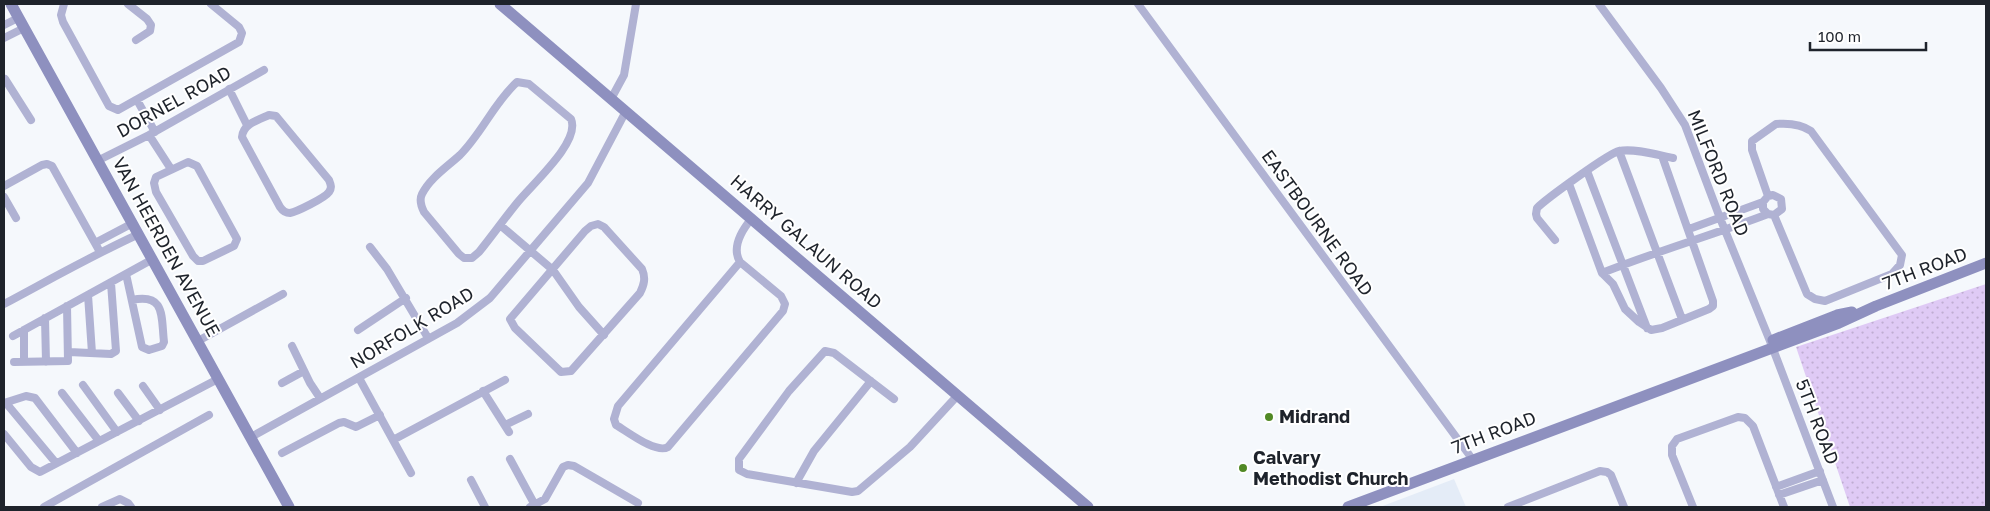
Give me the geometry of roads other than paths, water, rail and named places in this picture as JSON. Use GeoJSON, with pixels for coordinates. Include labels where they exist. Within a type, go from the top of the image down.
{"type":"FeatureCollection","features":[{"type":"Feature","properties":{"kind":"street","name":"VAN HEERDEN AVENUE"},"geometry":{"type":"LineString","coordinates":[[11,4],[99,160],[289,507]]}},
{"type":"Feature","properties":{"kind":"street"},"geometry":{"type":"LineString","coordinates":[[64,4],[61,15],[63,22],[109,106],[118,110],[240,42],[242,33],[239,27],[211,4]]}},
{"type":"Feature","properties":{"kind":"street"},"geometry":{"type":"LineString","coordinates":[[128,4],[147,19],[151,25],[150,31],[136,40]]}},
{"type":"Feature","properties":{"kind":"street","name":"HARRY GALAUN ROAD"},"geometry":{"type":"LineString","coordinates":[[500,4],[1088,507]]}},
{"type":"Feature","properties":{"kind":"street"},"geometry":{"type":"LineString","coordinates":[[612,98],[624,75],[636,4]]}},
{"type":"Feature","properties":{"kind":"street","name":"EASTBOURNE ROAD"},"geometry":{"type":"LineString","coordinates":[[1138,4],[1472,460]]}},
{"type":"Feature","properties":{"kind":"street","name":"MILFORD ROAD"},"geometry":{"type":"LineString","coordinates":[[1599,4],[1681,116],[1690,134],[1725,231],[1771,344]]}},
{"type":"Feature","properties":{"kind":"street"},"geometry":{"type":"LineString","coordinates":[[4,25],[21,23]]}},
{"type":"Feature","properties":{"kind":"street"},"geometry":{"type":"LineString","coordinates":[[4,38],[21,23]]}},
{"type":"Feature","properties":{"kind":"street","name":"DORNEL ROAD"},"geometry":{"type":"LineString","coordinates":[[99,160],[152,133],[264,70]]}},
{"type":"Feature","properties":{"kind":"street"},"geometry":{"type":"LineString","coordinates":[[4,79],[31,120]]}},
{"type":"Feature","properties":{"kind":"street"},"geometry":{"type":"LineString","coordinates":[[517,82],[524,82],[533,87],[571,119],[573,128],[554,164],[518,202],[500,225],[479,252],[472,258],[464,258],[424,212],[421,205],[421,196],[436,176],[476,138],[510,88],[517,82]]}},
{"type":"Feature","properties":{"kind":"street"},"geometry":{"type":"LineString","coordinates":[[229,89],[247,125]]}},
{"type":"Feature","properties":{"kind":"street"},"geometry":{"type":"LineString","coordinates":[[137,100],[171,169]]}},
{"type":"Feature","properties":{"kind":"street","name":"NORFOLK ROAD"},"geometry":{"type":"LineString","coordinates":[[251,437],[457,323],[482,306],[588,183],[626,111]]}},
{"type":"Feature","properties":{"kind":"street"},"geometry":{"type":"LineString","coordinates":[[269,115],[276,116],[329,180],[331,189],[328,193],[323,198],[292,212],[284,212],[242,138],[243,131],[247,125],[269,115]]}},
{"type":"Feature","properties":{"kind":"street"},"geometry":{"type":"LineString","coordinates":[[1776,124],[1807,128],[1902,255],[1900,265],[1892,274],[1825,301],[1819,301],[1808,294],[1771,215],[1763,209],[1765,199],[1752,150],[1752,141],[1776,124]]}},
{"type":"Feature","properties":{"kind":"street"},"geometry":{"type":"LineString","coordinates":[[1619,151],[1682,319]]}},
{"type":"Feature","properties":{"kind":"street"},"geometry":{"type":"LineString","coordinates":[[1554,240],[1537,218],[1536,211],[1540,205],[1569,184],[1619,151],[1673,158]]}},
{"type":"Feature","properties":{"kind":"street"},"geometry":{"type":"LineString","coordinates":[[1569,184],[1602,273],[1613,284],[1625,309],[1647,328],[1658,330],[1710,309],[1713,306],[1689,229],[1662,156]]}},
{"type":"Feature","properties":{"kind":"street"},"geometry":{"type":"LineString","coordinates":[[188,162],[197,166],[237,236],[234,246],[203,261],[195,259],[154,188],[156,177],[171,169],[188,162]]}},
{"type":"Feature","properties":{"kind":"street"},"geometry":{"type":"LineString","coordinates":[[4,186],[42,165],[50,164],[54,168],[100,252]]}},
{"type":"Feature","properties":{"kind":"street"},"geometry":{"type":"LineString","coordinates":[[1588,171],[1647,328]]}},
{"type":"Feature","properties":{"kind":"street"},"geometry":{"type":"LineString","coordinates":[[1602,273],[1692,240],[1771,215],[1782,209],[1781,200],[1773,195],[1736,212],[1689,229]]}},
{"type":"Feature","properties":{"kind":"street"},"geometry":{"type":"LineString","coordinates":[[4,197],[16,218]]}},
{"type":"Feature","properties":{"kind":"street"},"geometry":{"type":"LineString","coordinates":[[1736,212],[1740,225]]}},
{"type":"Feature","properties":{"kind":"street"},"geometry":{"type":"LineString","coordinates":[[740,262],[618,406],[614,419],[616,425],[654,448],[661,450],[668,447],[783,311],[785,304],[781,296],[740,262],[737,255],[738,240],[752,218]]}},
{"type":"Feature","properties":{"kind":"street"},"geometry":{"type":"LineString","coordinates":[[95,243],[133,223]]}},
{"type":"Feature","properties":{"kind":"street"},"geometry":{"type":"LineString","coordinates":[[1707,223],[1711,234]]}},
{"type":"Feature","properties":{"kind":"street"},"geometry":{"type":"LineString","coordinates":[[598,224],[604,227],[642,269],[644,277],[644,285],[640,293],[572,371],[564,373],[559,371],[510,321],[512,316],[553,270],[585,231],[591,226],[598,224]]}},
{"type":"Feature","properties":{"kind":"street"},"geometry":{"type":"LineString","coordinates":[[500,225],[553,270],[579,307],[604,335]]}},
{"type":"Feature","properties":{"kind":"street"},"geometry":{"type":"LineString","coordinates":[[4,302],[33,290],[100,252],[139,234]]}},
{"type":"Feature","properties":{"kind":"street"},"geometry":{"type":"LineString","coordinates":[[370,247],[380,258],[406,298],[428,338]]}},
{"type":"Feature","properties":{"kind":"street"},"geometry":{"type":"LineString","coordinates":[[13,336],[153,260]]}},
{"type":"Feature","properties":{"kind":"street","name":"7TH ROAD"},"geometry":{"type":"LineString","coordinates":[[1348,507],[1675,385],[1837,315],[1876,306],[1986,264]]}},
{"type":"Feature","properties":{"kind":"street"},"geometry":{"type":"LineString","coordinates":[[126,274],[142,347],[149,350],[162,346],[164,342],[157,303],[146,298],[132,300]]}},
{"type":"Feature","properties":{"kind":"street"},"geometry":{"type":"LineString","coordinates":[[69,352],[111,354],[116,350],[111,283]]}},
{"type":"Feature","properties":{"kind":"street"},"geometry":{"type":"LineString","coordinates":[[198,342],[283,294]]}},
{"type":"Feature","properties":{"kind":"street"},"geometry":{"type":"LineString","coordinates":[[88,295],[92,353]]}},
{"type":"Feature","properties":{"kind":"street"},"geometry":{"type":"LineString","coordinates":[[358,330],[406,298]]}},
{"type":"Feature","properties":{"kind":"street"},"geometry":{"type":"LineString","coordinates":[[14,362],[66,362],[69,359],[67,306]]}},
{"type":"Feature","properties":{"kind":"street"},"geometry":{"type":"LineString","coordinates":[[45,318],[46,362]]}},
{"type":"Feature","properties":{"kind":"street"},"geometry":{"type":"LineString","coordinates":[[24,330],[24,362]]}},
{"type":"Feature","properties":{"kind":"street","name":"5TH ROAD"},"geometry":{"type":"LineString","coordinates":[[1771,344],[1833,507]]}},
{"type":"Feature","properties":{"kind":"street"},"geometry":{"type":"LineString","coordinates":[[292,346],[310,383],[320,398]]}},
{"type":"Feature","properties":{"kind":"street"},"geometry":{"type":"LineString","coordinates":[[894,399],[834,352],[825,351],[789,391],[739,460],[738,466],[742,472],[796,483],[852,492],[858,491],[910,447],[958,396]]}},
{"type":"Feature","properties":{"kind":"street"},"geometry":{"type":"LineString","coordinates":[[282,383],[304,371]]}},
{"type":"Feature","properties":{"kind":"street"},"geometry":{"type":"LineString","coordinates":[[359,378],[411,473]]}},
{"type":"Feature","properties":{"kind":"street"},"geometry":{"type":"LineString","coordinates":[[4,434],[35,470],[40,472],[218,379]]}},
{"type":"Feature","properties":{"kind":"street"},"geometry":{"type":"LineString","coordinates":[[394,440],[505,380]]}},
{"type":"Feature","properties":{"kind":"street"},"geometry":{"type":"LineString","coordinates":[[796,483],[814,452],[871,381]]}},
{"type":"Feature","properties":{"kind":"street"},"geometry":{"type":"LineString","coordinates":[[83,385],[117,432]]}},
{"type":"Feature","properties":{"kind":"street"},"geometry":{"type":"LineString","coordinates":[[143,386],[160,410]]}},
{"type":"Feature","properties":{"kind":"street"},"geometry":{"type":"LineString","coordinates":[[483,392],[507,429],[528,414]]}},
{"type":"Feature","properties":{"kind":"street"},"geometry":{"type":"LineString","coordinates":[[62,393],[99,442]]}},
{"type":"Feature","properties":{"kind":"street"},"geometry":{"type":"LineString","coordinates":[[118,393],[139,421]]}},
{"type":"Feature","properties":{"kind":"street"},"geometry":{"type":"LineString","coordinates":[[56,463],[5,403],[26,396],[35,398],[77,453]]}},
{"type":"Feature","properties":{"kind":"street"},"geometry":{"type":"LineString","coordinates":[[282,453],[339,423],[344,422],[356,427],[380,415]]}},
{"type":"Feature","properties":{"kind":"street"},"geometry":{"type":"LineString","coordinates":[[44,507],[209,416]]}},
{"type":"Feature","properties":{"kind":"street"},"geometry":{"type":"LineString","coordinates":[[1693,507],[1672,455],[1674,442],[1677,439],[1734,417],[1745,418],[1753,426],[1784,507]]}},
{"type":"Feature","properties":{"kind":"street"},"geometry":{"type":"LineString","coordinates":[[510,459],[536,506],[546,498],[563,467],[568,465],[574,466],[638,503]]}},
{"type":"Feature","properties":{"kind":"street"},"geometry":{"type":"LineString","coordinates":[[1508,507],[1600,471],[1611,475],[1624,507]]}},
{"type":"Feature","properties":{"kind":"street"},"geometry":{"type":"LineString","coordinates":[[1776,487],[1820,471]]}},
{"type":"Feature","properties":{"kind":"street"},"geometry":{"type":"LineString","coordinates":[[471,480],[485,507]]}},
{"type":"Feature","properties":{"kind":"street"},"geometry":{"type":"LineString","coordinates":[[1779,496],[1823,480]]}},
{"type":"Feature","properties":{"kind":"street"},"geometry":{"type":"LineString","coordinates":[[102,507],[120,499],[131,507]]}},
{"type":"Feature","properties":{"kind":"place","name":"Midrand"},"geometry":{"type":"Point","coordinates":[1269,417]}},
{"type":"Feature","properties":{"kind":"place","name":"Calvary Methodist Church"},"geometry":{"type":"Point","coordinates":[1243,468]}}]}
